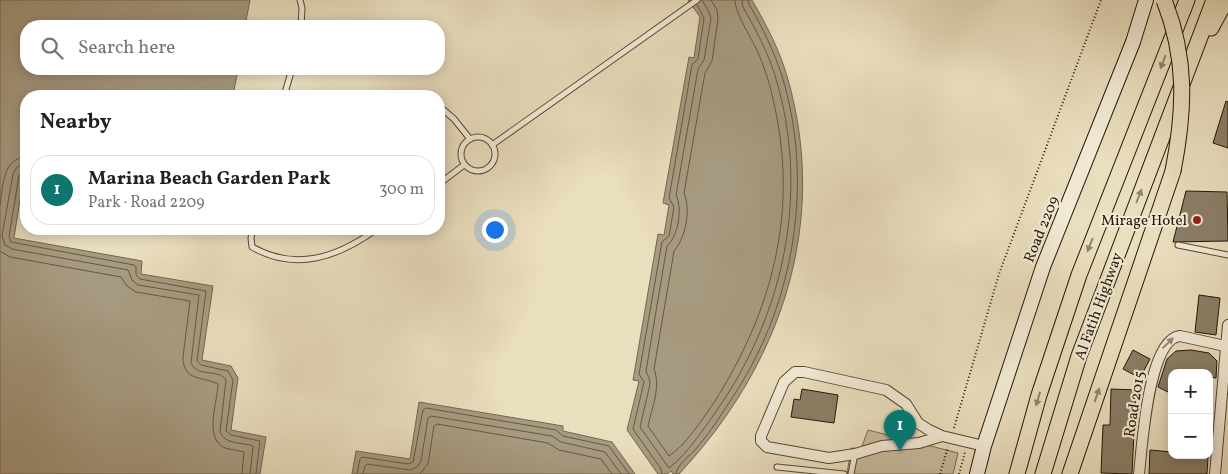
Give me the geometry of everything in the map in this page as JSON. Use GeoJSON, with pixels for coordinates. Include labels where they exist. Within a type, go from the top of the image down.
{"type":"FeatureCollection","features":[{"type":"Feature","properties":{"kind":"main road"},"geometry":{"type":"LineString","coordinates":[[1070,474],[1173,171],[1183,88],[1179,46],[1164,0]]}},
{"type":"Feature","properties":{"kind":"main road","name":"Al Fatih Highway"},"geometry":{"type":"LineString","coordinates":[[1043,474],[1079,356],[1214,0]]}},
{"type":"Feature","properties":{"kind":"main road"},"geometry":{"type":"LineString","coordinates":[[1199,38],[1213,26],[1226,0]]}},
{"type":"Feature","properties":{"kind":"main road","name":"Al Fatih Highway"},"geometry":{"type":"LineString","coordinates":[[1017,474],[1039,395],[1070,299],[1185,3]]}},
{"type":"Feature","properties":{"kind":"street","name":"Road 2209"},"geometry":{"type":"LineString","coordinates":[[977,474],[984,446],[1043,267],[1133,42],[1146,0]]}},
{"type":"Feature","properties":{"kind":"street"},"geometry":{"type":"LineString","coordinates":[[1215,474],[1224,422],[1225,346],[1228,326]]}},
{"type":"Feature","properties":{"kind":"street","name":"Road 2015"},"geometry":{"type":"LineString","coordinates":[[1139,474],[1151,383],[1162,349],[1172,338],[1180,336],[1225,346]]}},
{"type":"Feature","properties":{"kind":"street"},"geometry":{"type":"LineString","coordinates":[[947,437],[919,443],[882,446],[855,454],[829,458],[767,447],[761,441],[762,432],[784,382],[794,372],[804,372],[886,390],[906,404],[918,423],[929,430],[947,437],[984,446]]}},
{"type":"Feature","properties":{"kind":"lane"},"geometry":{"type":"LineString","coordinates":[[300,0],[301,20]]}},
{"type":"Feature","properties":{"kind":"lane"},"geometry":{"type":"LineString","coordinates":[[492,145],[697,0]]}},
{"type":"Feature","properties":{"kind":"lane"},"geometry":{"type":"LineString","coordinates":[[286,90],[290,75]]}},
{"type":"Feature","properties":{"kind":"lane"},"geometry":{"type":"LineString","coordinates":[[445,111],[470,139]]}},
{"type":"Feature","properties":{"kind":"lane"},"geometry":{"type":"LineString","coordinates":[[480,137],[486,139],[492,145],[495,152],[494,158],[488,167],[478,171],[464,165],[460,152],[465,142],[470,139],[480,137]]}},
{"type":"Feature","properties":{"kind":"lane"},"geometry":{"type":"LineString","coordinates":[[445,179],[464,165]]}},
{"type":"Feature","properties":{"kind":"lane"},"geometry":{"type":"LineString","coordinates":[[252,235],[252,247],[275,257],[315,259],[339,252],[367,235]]}},
{"type":"Feature","properties":{"kind":"lane"},"geometry":{"type":"LineString","coordinates":[[1178,245],[1228,255]]}},
{"type":"Feature","properties":{"kind":"lane"},"geometry":{"type":"LineString","coordinates":[[851,474],[855,454]]}},
{"type":"Feature","properties":{"kind":"lane"},"geometry":{"type":"LineString","coordinates":[[777,467],[844,474]]}},
{"type":"Feature","properties":{"kind":"path"},"geometry":{"type":"LineString","coordinates":[[940,474],[947,437],[1000,274],[1101,0]]}},
{"type":"Feature","properties":{"kind":"path"},"geometry":{"type":"LineString","coordinates":[[959,474],[967,442]]}},
{"type":"Feature","properties":{"kind":"shaded area"},"geometry":{"type":"Polygon","coordinates":[[[868,430],[958,453],[953,474],[847,474],[851,448],[861,449],[868,430]]]}},
{"type":"Feature","properties":{"kind":"water"},"geometry":{"type":"Polygon","coordinates":[[[0,0],[250,0],[246,20],[20,20],[20,75],[237,75],[234,90],[20,90],[20,200],[14,238],[142,261],[141,274],[213,286],[202,360],[231,366],[238,378],[231,430],[266,437],[260,474],[0,474],[0,0]]]}},
{"type":"Feature","properties":{"kind":"water"},"geometry":{"type":"Polygon","coordinates":[[[688,0],[752,0],[772,37],[787,76],[799,131],[803,185],[799,238],[787,289],[769,339],[745,386],[715,432],[679,474],[673,474],[671,471],[667,474],[658,474],[627,430],[639,381],[633,380],[658,234],[664,235],[669,205],[663,203],[689,57],[694,58],[700,17],[688,0]]]}},
{"type":"Feature","properties":{"kind":"water"},"geometry":{"type":"Polygon","coordinates":[[[419,402],[563,426],[563,431],[612,442],[635,474],[352,474],[356,451],[410,459],[419,402]]]}},
{"type":"Feature","properties":{"kind":"building"},"geometry":{"type":"Polygon","coordinates":[[[1226,101],[1228,102],[1228,148],[1213,143],[1226,101]]]}},
{"type":"Feature","properties":{"kind":"building"},"geometry":{"type":"Polygon","coordinates":[[[1186,191],[1227,192],[1228,241],[1173,242],[1186,191]]]}},
{"type":"Feature","properties":{"kind":"building"},"geometry":{"type":"Polygon","coordinates":[[[1199,295],[1220,298],[1216,335],[1195,332],[1199,295]]]}},
{"type":"Feature","properties":{"kind":"building"},"geometry":{"type":"Polygon","coordinates":[[[1133,350],[1150,359],[1140,378],[1123,369],[1133,350]]]}},
{"type":"Feature","properties":{"kind":"building"},"geometry":{"type":"Polygon","coordinates":[[[1191,350],[1209,353],[1217,361],[1216,378],[1213,378],[1213,369],[1168,369],[1168,392],[1158,387],[1167,359],[1176,351],[1191,350]]]}},
{"type":"Feature","properties":{"kind":"building"},"geometry":{"type":"Polygon","coordinates":[[[802,389],[838,395],[834,423],[791,417],[794,399],[800,400],[802,389]]]}},
{"type":"Feature","properties":{"kind":"building"},"geometry":{"type":"Polygon","coordinates":[[[1111,389],[1136,390],[1132,474],[1101,473],[1103,425],[1110,425],[1111,389]]]}},
{"type":"Feature","properties":{"kind":"building"},"geometry":{"type":"Polygon","coordinates":[[[1150,450],[1168,452],[1168,459],[1208,459],[1207,474],[1149,474],[1150,450]]]}},
{"type":"Feature","properties":{"kind":"place","name":"Mirage Hotel"},"geometry":{"type":"Point","coordinates":[1197,220]}},
{"type":"Feature","properties":{"kind":"place","name":"Marina Beach Garden Park"},"geometry":{"type":"Point","coordinates":[900,451]}}]}
